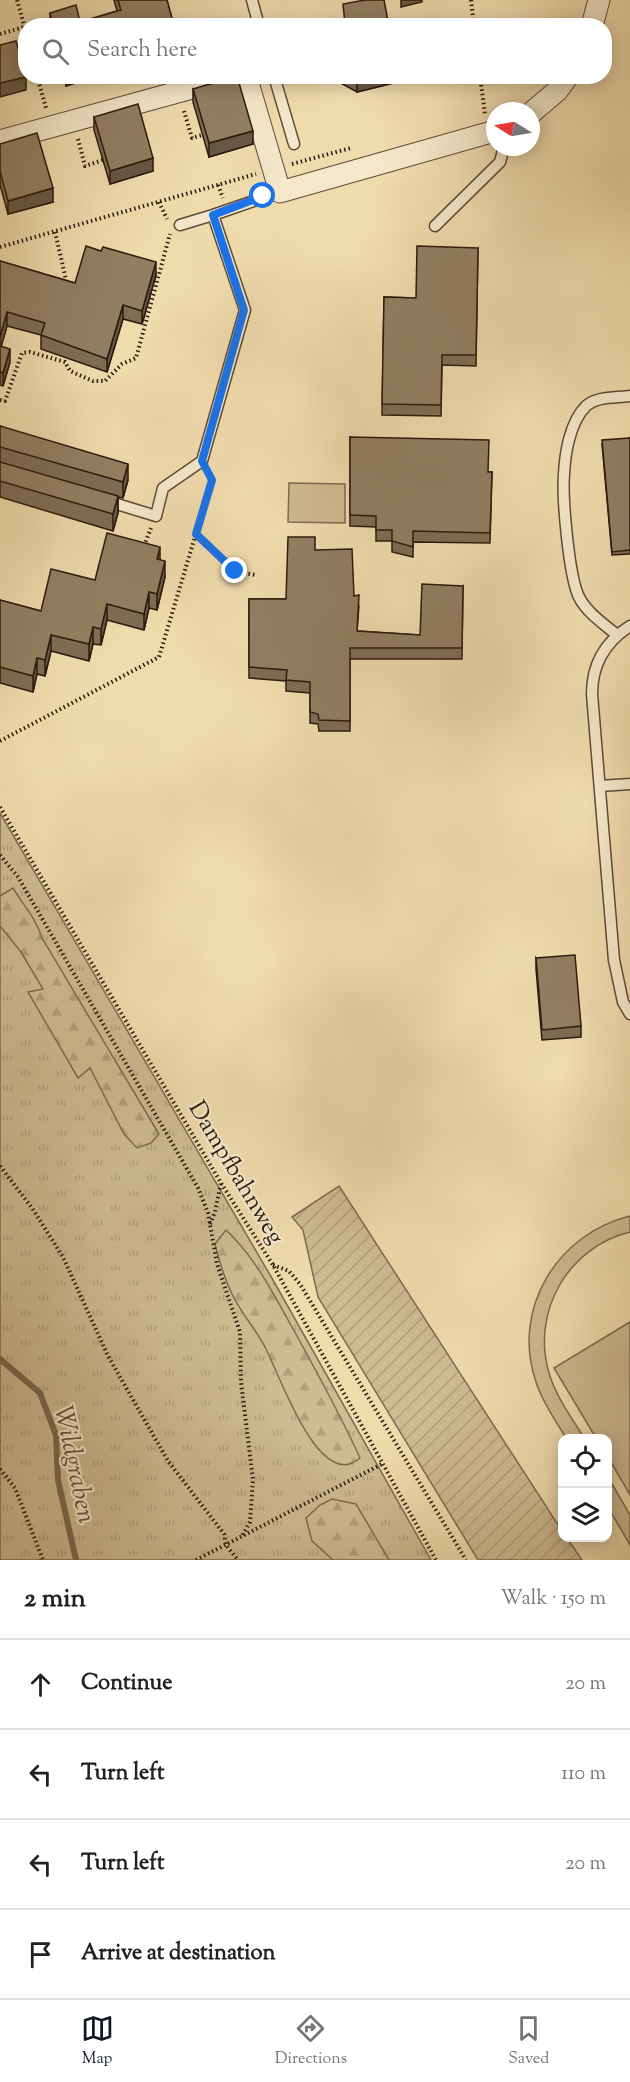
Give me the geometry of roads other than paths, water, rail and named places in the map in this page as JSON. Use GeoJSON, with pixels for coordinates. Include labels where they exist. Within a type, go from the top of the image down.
{"type":"FeatureCollection","features":[{"type":"Feature","properties":{"kind":"street"},"geometry":{"type":"LineString","coordinates":[[594,18],[599,0]]}},
{"type":"Feature","properties":{"kind":"street"},"geometry":{"type":"LineString","coordinates":[[0,141],[205,84]]}},
{"type":"Feature","properties":{"kind":"street"},"geometry":{"type":"LineString","coordinates":[[248,84],[280,192],[486,133]]}},
{"type":"Feature","properties":{"kind":"street"},"geometry":{"type":"LineString","coordinates":[[540,105],[562,84]]}},
{"type":"Feature","properties":{"kind":"lane"},"geometry":{"type":"LineString","coordinates":[[252,0],[257,18]]}},
{"type":"Feature","properties":{"kind":"lane"},"geometry":{"type":"LineString","coordinates":[[276,84],[294,144]]}},
{"type":"Feature","properties":{"kind":"lane"},"geometry":{"type":"LineString","coordinates":[[435,225],[500,162],[502,156]]}},
{"type":"Feature","properties":{"kind":"lane"},"geometry":{"type":"LineString","coordinates":[[180,225],[280,192]]}},
{"type":"Feature","properties":{"kind":"lane"},"geometry":{"type":"LineString","coordinates":[[99,499],[156,516],[164,488],[202,461],[244,310],[213,215]]}},
{"type":"Feature","properties":{"kind":"lane"},"geometry":{"type":"LineString","coordinates":[[617,635],[589,611],[573,585],[564,475],[573,426],[581,412],[589,404],[599,399],[630,396]]}},
{"type":"Feature","properties":{"kind":"lane"},"geometry":{"type":"LineString","coordinates":[[630,626],[606,647],[592,679],[618,986],[630,1014]]}},
{"type":"Feature","properties":{"kind":"lane"},"geometry":{"type":"LineString","coordinates":[[600,786],[630,784]]}},
{"type":"Feature","properties":{"kind":"lane"},"geometry":{"type":"LineString","coordinates":[[618,986],[630,985]]}},
{"type":"Feature","properties":{"kind":"waterway","name":"Wildgraben"},"geometry":{"type":"LineString","coordinates":[[0,1359],[40,1393],[56,1435],[58,1480],[76,1560]]}}]}
